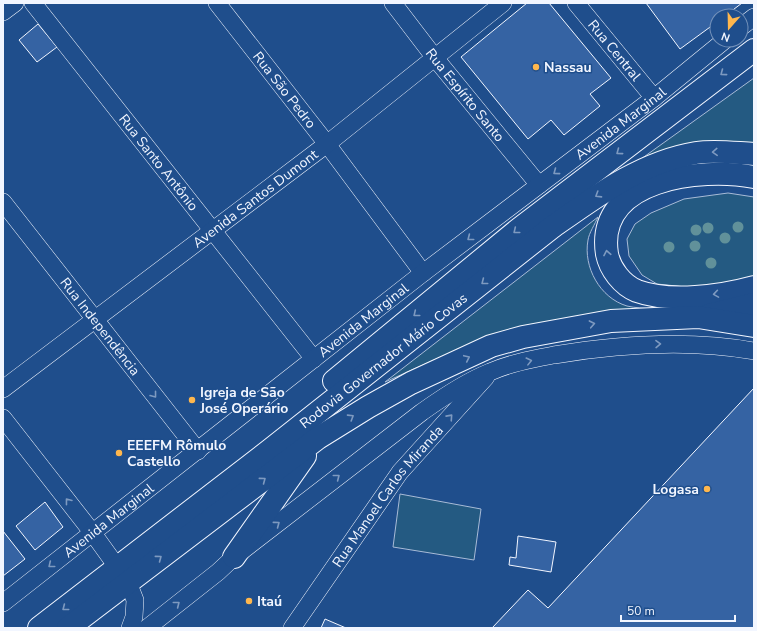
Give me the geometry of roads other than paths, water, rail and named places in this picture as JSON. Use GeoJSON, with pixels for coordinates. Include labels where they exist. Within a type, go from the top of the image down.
{"type":"FeatureCollection","features":[{"type":"Feature","properties":{"kind":"main road"},"geometry":{"type":"LineString","coordinates":[[198,505],[258,444],[519,229],[754,50]]}},
{"type":"Feature","properties":{"kind":"main road","name":"Rodovia Governador Mário Covas"},"geometry":{"type":"LineString","coordinates":[[68,628],[123,574],[198,505],[551,228],[616,184],[636,173],[672,169],[696,153],[724,152],[754,154]]}},
{"type":"Feature","properties":{"kind":"main road"},"geometry":{"type":"LineString","coordinates":[[754,176],[736,173],[710,173],[672,169],[625,201],[613,214],[608,224],[605,241],[608,258],[615,272],[625,284],[636,291],[654,295],[681,297],[712,295],[754,287]]}},
{"type":"Feature","properties":{"kind":"main road"},"geometry":{"type":"LineString","coordinates":[[698,317],[754,304]]}},
{"type":"Feature","properties":{"kind":"main road","name":"Rodovia Governador Mário Covas"},"geometry":{"type":"LineString","coordinates":[[39,628],[123,574],[318,438],[368,407],[411,383],[491,346],[523,337],[610,321],[698,317],[754,326]]}},
{"type":"Feature","properties":{"kind":"main road"},"geometry":{"type":"LineString","coordinates":[[234,557],[318,438]]}},
{"type":"Feature","properties":{"kind":"street"},"geometry":{"type":"LineString","coordinates":[[3,12],[15,3]]}},
{"type":"Feature","properties":{"kind":"street","name":"Rua Santo Antônio"},"geometry":{"type":"LineString","coordinates":[[33,3],[314,359]]}},
{"type":"Feature","properties":{"kind":"street","name":"Rua São Pedro"},"geometry":{"type":"LineString","coordinates":[[217,3],[327,144],[423,273]]}},
{"type":"Feature","properties":{"kind":"street","name":"Rua Espírito Santo"},"geometry":{"type":"LineString","coordinates":[[393,3],[435,58],[539,185]]}},
{"type":"Feature","properties":{"kind":"street","name":"Avenida Santos Dumont"},"geometry":{"type":"LineString","coordinates":[[3,389],[95,321],[327,144],[503,3]]}},
{"type":"Feature","properties":{"kind":"street","name":"Rua Central"},"geometry":{"type":"LineString","coordinates":[[576,3],[654,98]]}},
{"type":"Feature","properties":{"kind":"street","name":"Avenida Marginal"},"geometry":{"type":"LineString","coordinates":[[3,603],[423,273],[654,98],[715,48]]}},
{"type":"Feature","properties":{"kind":"street","name":"Rua Independência"},"geometry":{"type":"LineString","coordinates":[[3,202],[198,451]]}},
{"type":"Feature","properties":{"kind":"street"},"geometry":{"type":"LineString","coordinates":[[147,628],[218,572],[234,557],[422,412],[450,392],[491,371],[534,359],[575,352],[634,345],[688,343],[754,351]]}},
{"type":"Feature","properties":{"kind":"street","name":"Rua Manoel Carlos Miranda"},"geometry":{"type":"LineString","coordinates":[[292,628],[400,472],[491,371]]}},
{"type":"Feature","properties":{"kind":"street"},"geometry":{"type":"LineString","coordinates":[[3,418],[123,574],[135,600],[134,617],[130,628]]}},
{"type":"Feature","properties":{"kind":"street"},"geometry":{"type":"LineString","coordinates":[[304,628],[309,604]]}},
{"type":"Feature","properties":{"kind":"place","name":"Nassau"},"geometry":{"type":"Point","coordinates":[536,67]}},
{"type":"Feature","properties":{"kind":"place","name":"Igreja de São José Operário"},"geometry":{"type":"Point","coordinates":[192,400]}},
{"type":"Feature","properties":{"kind":"place","name":"EEEFM Rômulo Castello"},"geometry":{"type":"Point","coordinates":[119,453]}},
{"type":"Feature","properties":{"kind":"place","name":"Logasa"},"geometry":{"type":"Point","coordinates":[707,489]}},
{"type":"Feature","properties":{"kind":"place","name":"Itaú"},"geometry":{"type":"Point","coordinates":[249,601]}}]}
